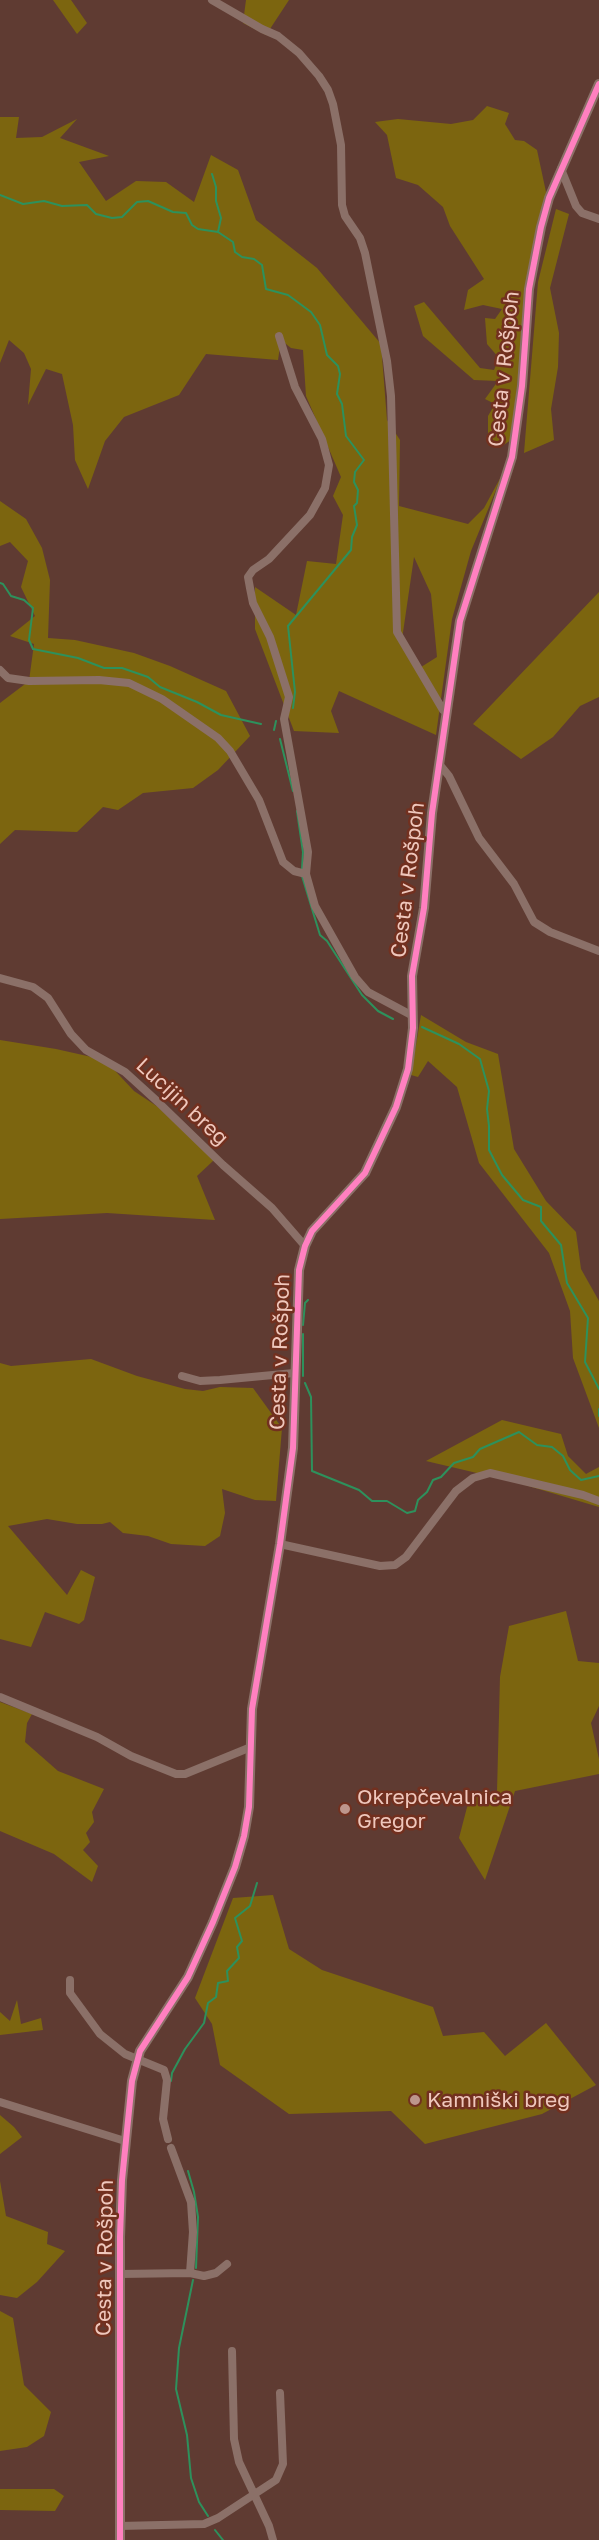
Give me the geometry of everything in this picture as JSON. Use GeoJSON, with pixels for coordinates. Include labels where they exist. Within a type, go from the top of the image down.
{"type":"FeatureCollection","features":[{"type":"Feature","properties":{"kind":"street"},"geometry":{"type":"LineString","coordinates":[[212,0],[278,36],[299,53],[319,75],[333,104],[341,146],[342,205],[345,216],[360,238],[365,253],[387,361],[391,396],[397,632],[446,712]]}},
{"type":"Feature","properties":{"kind":"street","name":"Cesta v Rošpoh"},"geometry":{"type":"LineString","coordinates":[[120,2540],[120,2274],[125,2141],[132,2081],[140,2050],[188,1977],[235,1867],[249,1807],[252,1709],[280,1544],[293,1448],[299,1270],[304,1246],[312,1231],[365,1173],[396,1107],[408,1069],[412,1042],[411,980],[424,908],[432,813],[460,621],[512,458],[522,386],[533,260],[549,198],[599,84]]}},
{"type":"Feature","properties":{"kind":"street"},"geometry":{"type":"LineString","coordinates":[[561,169],[576,206],[582,213],[599,219]]}},
{"type":"Feature","properties":{"kind":"street"},"geometry":{"type":"LineString","coordinates":[[279,336],[293,381],[322,439],[329,465],[325,488],[310,515],[269,559],[253,570],[248,577],[253,603],[270,637],[289,697],[284,719],[308,852],[306,874],[318,913],[355,977],[368,992],[412,1016]]}},
{"type":"Feature","properties":{"kind":"street"},"geometry":{"type":"LineString","coordinates":[[0,670],[8,678],[29,681],[99,680],[129,683],[162,699],[218,738],[230,751],[259,800],[283,862],[294,871],[306,874]]}},
{"type":"Feature","properties":{"kind":"street"},"geometry":{"type":"LineString","coordinates":[[440,765],[449,776],[478,838],[514,884],[534,922],[550,932],[599,951]]}},
{"type":"Feature","properties":{"kind":"street","name":"Lucijin breg"},"geometry":{"type":"LineString","coordinates":[[0,978],[33,987],[48,998],[70,1034],[86,1050],[125,1072],[150,1094],[223,1165],[272,1208],[304,1246]]}},
{"type":"Feature","properties":{"kind":"street"},"geometry":{"type":"LineString","coordinates":[[182,1376],[201,1381],[294,1373]]}},
{"type":"Feature","properties":{"kind":"street"},"geometry":{"type":"LineString","coordinates":[[280,1544],[380,1566],[395,1565],[406,1557],[420,1541],[456,1491],[473,1478],[490,1473],[584,1495],[599,1501]]}},
{"type":"Feature","properties":{"kind":"street"},"geometry":{"type":"LineString","coordinates":[[0,1697],[97,1737],[131,1756],[176,1774],[185,1774],[251,1747]]}},
{"type":"Feature","properties":{"kind":"street"},"geometry":{"type":"LineString","coordinates":[[70,1980],[70,1993],[100,2034],[114,2047],[164,2070],[167,2080],[163,2119],[168,2139]]}},
{"type":"Feature","properties":{"kind":"street"},"geometry":{"type":"LineString","coordinates":[[0,2102],[125,2141]]}},
{"type":"Feature","properties":{"kind":"street"},"geometry":{"type":"LineString","coordinates":[[171,2148],[191,2202],[193,2232],[190,2273]]}},
{"type":"Feature","properties":{"kind":"street","name":"Cesta v Rošpoh"},"geometry":{"type":"LineString","coordinates":[[120,2274],[190,2273],[204,2276],[216,2273],[227,2264]]}},
{"type":"Feature","properties":{"kind":"street"},"geometry":{"type":"LineString","coordinates":[[232,2351],[234,2439],[239,2462],[269,2526],[273,2540]]}},
{"type":"Feature","properties":{"kind":"street"},"geometry":{"type":"LineString","coordinates":[[120,2526],[204,2524],[218,2518],[276,2480],[283,2464],[280,2393]]}},
{"type":"Feature","properties":{"kind":"shaded area"},"geometry":{"type":"Polygon","coordinates":[[[53,0],[71,0],[87,23],[77,34],[53,0]]]}},
{"type":"Feature","properties":{"kind":"shaded area"},"geometry":{"type":"Polygon","coordinates":[[[246,0],[289,0],[266,35],[243,23],[246,0]]]}},
{"type":"Feature","properties":{"kind":"shaded area"},"geometry":{"type":"Polygon","coordinates":[[[487,106],[509,113],[505,124],[515,140],[524,141],[537,150],[546,192],[521,351],[511,440],[499,448],[488,445],[488,416],[495,404],[485,399],[498,381],[474,380],[423,336],[414,306],[424,302],[480,368],[494,370],[499,358],[487,344],[485,318],[495,319],[502,309],[483,305],[464,310],[468,290],[484,279],[450,226],[443,207],[418,185],[396,178],[387,135],[375,122],[398,119],[451,124],[473,120],[487,106]]]}},
{"type":"Feature","properties":{"kind":"shaded area"},"geometry":{"type":"Polygon","coordinates":[[[0,117],[19,117],[16,138],[42,137],[77,119],[60,138],[109,156],[79,162],[106,201],[136,181],[166,182],[194,202],[211,155],[238,170],[256,220],[317,268],[381,344],[387,420],[400,440],[399,506],[468,524],[484,508],[503,473],[471,551],[452,619],[436,735],[339,691],[331,711],[339,733],[294,731],[255,629],[255,587],[296,615],[307,561],[336,564],[343,515],[333,496],[341,477],[306,396],[303,350],[291,348],[281,340],[278,360],[206,354],[179,395],[124,417],[105,441],[88,489],[75,460],[73,425],[62,374],[46,369],[28,405],[31,369],[24,353],[9,340],[0,363],[0,117]],[[414,557],[401,646],[418,669],[437,657],[431,594],[414,557]]]}},
{"type":"Feature","properties":{"kind":"shaded area"},"geometry":{"type":"Polygon","coordinates":[[[556,209],[569,214],[550,288],[559,333],[558,367],[551,409],[554,440],[524,453],[538,282],[556,209]]]}},
{"type":"Feature","properties":{"kind":"shaded area"},"geometry":{"type":"Polygon","coordinates":[[[0,501],[26,519],[42,548],[50,580],[48,638],[75,640],[134,653],[226,691],[250,736],[218,770],[193,788],[143,793],[118,810],[103,807],[77,832],[15,830],[0,844],[0,703],[29,681],[34,644],[10,636],[35,616],[21,587],[28,561],[10,542],[0,546],[0,501]]]}},
{"type":"Feature","properties":{"kind":"shaded area"},"geometry":{"type":"Polygon","coordinates":[[[599,592],[599,697],[580,706],[553,737],[521,759],[473,724],[599,592]]]}},
{"type":"Feature","properties":{"kind":"shaded area"},"geometry":{"type":"Polygon","coordinates":[[[421,1015],[466,1042],[498,1054],[514,1149],[546,1201],[576,1232],[581,1269],[599,1301],[599,1428],[573,1358],[570,1311],[549,1253],[479,1163],[457,1087],[428,1061],[418,1077],[411,1075],[421,1015]]]}},
{"type":"Feature","properties":{"kind":"shaded area"},"geometry":{"type":"Polygon","coordinates":[[[0,1040],[105,1060],[134,1091],[158,1107],[214,1160],[197,1176],[215,1220],[107,1213],[0,1219],[0,1040]]]}},
{"type":"Feature","properties":{"kind":"shaded area"},"geometry":{"type":"Polygon","coordinates":[[[91,1359],[137,1376],[185,1389],[203,1391],[220,1387],[253,1388],[282,1428],[276,1501],[255,1500],[222,1489],[225,1513],[220,1536],[205,1546],[171,1544],[148,1536],[123,1533],[110,1522],[77,1524],[47,1519],[8,1526],[67,1595],[81,1570],[95,1577],[84,1620],[79,1624],[45,1612],[31,1647],[0,1639],[0,1363],[11,1366],[91,1359]]]}},
{"type":"Feature","properties":{"kind":"shaded area"},"geometry":{"type":"Polygon","coordinates":[[[502,1420],[561,1434],[568,1456],[586,1474],[599,1467],[599,1507],[515,1482],[426,1461],[502,1420]]]}},
{"type":"Feature","properties":{"kind":"shaded area"},"geometry":{"type":"Polygon","coordinates":[[[566,1611],[578,1661],[599,1663],[599,1706],[591,1723],[599,1759],[599,1774],[515,1791],[485,1880],[459,1838],[471,1792],[497,1792],[500,1677],[509,1626],[566,1611]]]}},
{"type":"Feature","properties":{"kind":"shaded area"},"geometry":{"type":"Polygon","coordinates":[[[0,1702],[32,1714],[27,1723],[25,1742],[58,1771],[104,1789],[92,1812],[94,1822],[86,1833],[90,1842],[83,1850],[98,1866],[92,1882],[54,1854],[0,1831],[0,1702]]]}},
{"type":"Feature","properties":{"kind":"shaded area"},"geometry":{"type":"Polygon","coordinates":[[[273,1895],[289,1949],[322,1970],[433,2007],[443,2036],[484,2032],[505,2056],[546,2023],[596,2085],[542,2114],[425,2144],[391,2111],[289,2114],[220,2065],[212,2024],[195,1998],[233,1898],[273,1895]]]}},
{"type":"Feature","properties":{"kind":"shaded area"},"geometry":{"type":"Polygon","coordinates":[[[17,2000],[21,2024],[41,2018],[43,2030],[0,2035],[0,2012],[10,2021],[17,2000]]]}},
{"type":"Feature","properties":{"kind":"shaded area"},"geometry":{"type":"Polygon","coordinates":[[[0,2115],[22,2137],[0,2154],[0,2115]]]}},
{"type":"Feature","properties":{"kind":"shaded area"},"geometry":{"type":"Polygon","coordinates":[[[0,2181],[6,2216],[48,2232],[47,2244],[65,2251],[37,2282],[17,2298],[0,2295],[0,2181]]]}},
{"type":"Feature","properties":{"kind":"shaded area"},"geometry":{"type":"Polygon","coordinates":[[[0,2311],[13,2318],[24,2385],[51,2412],[44,2436],[27,2447],[0,2451],[0,2311]]]}},
{"type":"Feature","properties":{"kind":"shaded area"},"geometry":{"type":"Polygon","coordinates":[[[0,2489],[54,2489],[64,2496],[55,2511],[0,2510],[0,2489]]]}},
{"type":"Feature","properties":{"kind":"waterway"},"geometry":{"type":"LineString","coordinates":[[212,174],[221,218],[218,232]]}},
{"type":"Feature","properties":{"kind":"waterway"},"geometry":{"type":"LineString","coordinates":[[0,195],[23,204],[44,201],[62,206],[87,205],[96,214],[112,218],[122,217],[137,202],[148,201],[173,212],[186,213],[192,225],[198,229],[218,232],[233,242],[235,252],[242,257],[254,259],[262,265],[266,289],[288,295],[311,312],[320,325],[327,355],[338,366],[340,374],[337,394],[342,404],[346,436],[364,460],[355,472],[354,482],[358,490],[357,503],[354,506],[357,525],[352,537],[351,550],[288,626],[295,692],[293,708]]}},
{"type":"Feature","properties":{"kind":"waterway"},"geometry":{"type":"LineString","coordinates":[[0,583],[11,596],[24,600],[33,608],[29,640],[33,649],[78,658],[104,668],[122,668],[148,677],[160,687],[197,702],[221,715],[261,724]]}},
{"type":"Feature","properties":{"kind":"waterway"},"geometry":{"type":"LineString","coordinates":[[274,730],[276,721]]}},
{"type":"Feature","properties":{"kind":"waterway"},"geometry":{"type":"LineString","coordinates":[[280,739],[293,791]]}},
{"type":"Feature","properties":{"kind":"waterway"},"geometry":{"type":"LineString","coordinates":[[297,811],[303,852],[302,869]]}},
{"type":"Feature","properties":{"kind":"waterway"},"geometry":{"type":"LineString","coordinates":[[302,876],[320,935],[327,941],[362,995],[378,1011],[393,1019]]}},
{"type":"Feature","properties":{"kind":"waterway"},"geometry":{"type":"LineString","coordinates":[[422,1027],[459,1044],[480,1059],[489,1091],[487,1109],[489,1150],[502,1175],[523,1200],[541,1207],[541,1221],[561,1245],[567,1283],[588,1318],[585,1362],[599,1389]]}},
{"type":"Feature","properties":{"kind":"waterway"},"geometry":{"type":"LineString","coordinates":[[303,1325],[305,1303],[308,1300]]}},
{"type":"Feature","properties":{"kind":"waterway"},"geometry":{"type":"LineString","coordinates":[[303,1334],[303,1376]]}},
{"type":"Feature","properties":{"kind":"waterway"},"geometry":{"type":"LineString","coordinates":[[305,1383],[311,1397],[312,1471],[359,1490],[372,1501],[387,1501],[407,1513],[415,1511],[418,1500],[427,1492],[433,1480],[441,1477],[454,1463],[473,1457],[480,1449],[519,1432],[537,1445],[552,1447],[563,1456],[570,1470],[581,1480],[599,1476]]}},
{"type":"Feature","properties":{"kind":"waterway"},"geometry":{"type":"LineString","coordinates":[[599,1409],[599,1416]]}},
{"type":"Feature","properties":{"kind":"waterway"},"geometry":{"type":"LineString","coordinates":[[171,2081],[172,2073],[185,2049],[204,2023],[208,2003],[216,1997],[218,1983],[228,1981],[227,1971],[239,1958],[237,1947],[242,1941],[235,1918],[250,1906],[257,1883]]}},
{"type":"Feature","properties":{"kind":"waterway"},"geometry":{"type":"LineString","coordinates":[[188,2171],[198,2217],[196,2268]]}},
{"type":"Feature","properties":{"kind":"waterway"},"geometry":{"type":"LineString","coordinates":[[193,2280],[179,2348],[176,2389],[187,2435],[191,2478],[199,2502],[208,2516]]}},
{"type":"Feature","properties":{"kind":"waterway"},"geometry":{"type":"LineString","coordinates":[[215,2530],[223,2540]]}},
{"type":"Feature","properties":{"kind":"cycle path"},"geometry":{"type":"LineString","coordinates":[[120,2540],[120,2237],[122,2180],[132,2081],[140,2051],[188,1977],[235,1867],[244,1836],[249,1807],[252,1709],[280,1544],[293,1448],[299,1270],[305,1246],[312,1231],[365,1173],[396,1107],[408,1069],[413,1028],[412,976],[424,908],[432,813],[460,621],[512,457],[522,386],[529,289],[541,227],[549,198],[599,84]]}},
{"type":"Feature","properties":{"kind":"place","name":"Okrepčevalnica Gregor"},"geometry":{"type":"Point","coordinates":[345,1809]}},
{"type":"Feature","properties":{"kind":"place","name":"Kamniški breg"},"geometry":{"type":"Point","coordinates":[415,2100]}}]}
